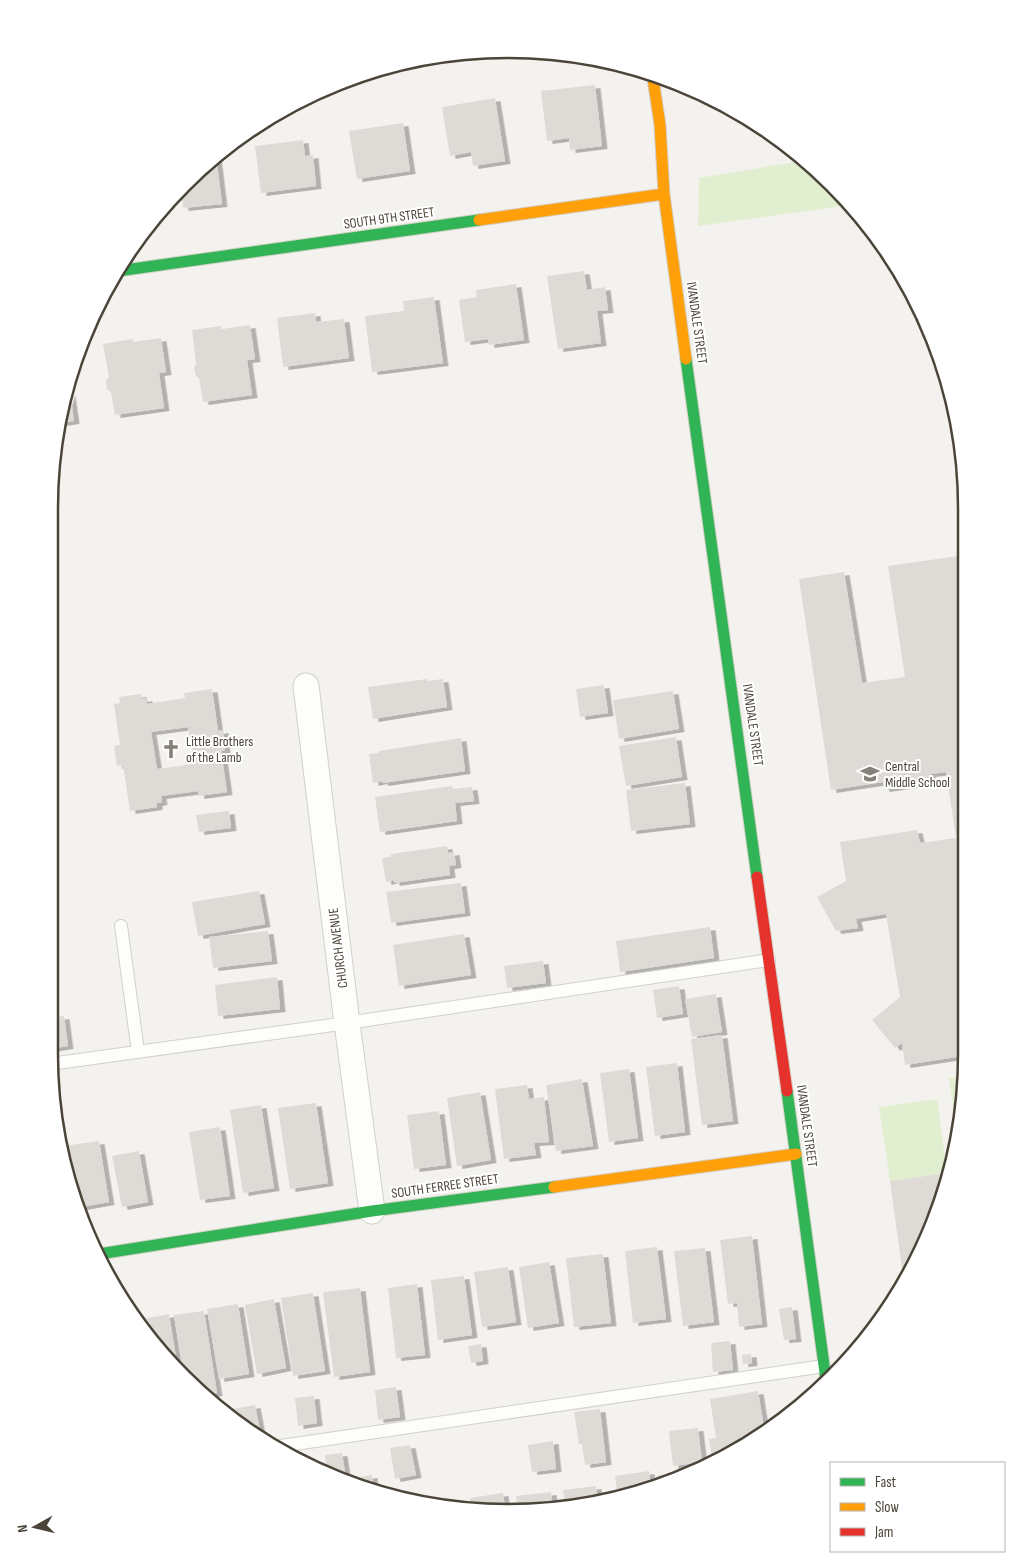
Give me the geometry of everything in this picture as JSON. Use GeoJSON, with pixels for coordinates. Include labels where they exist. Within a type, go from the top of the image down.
{"type":"FeatureCollection","features":[{"type":"Feature","properties":{"kind":"street","name":"IVANDALE STREET"},"geometry":{"type":"LineString","coordinates":[[653,82],[660,125],[664,194],[825,1374]]}},
{"type":"Feature","properties":{"kind":"street","name":"SOUTH 9TH STREET"},"geometry":{"type":"LineString","coordinates":[[125,271],[664,194]]}},
{"type":"Feature","properties":{"kind":"street","name":"CHURCH AVENUE"},"geometry":{"type":"LineString","coordinates":[[306,686],[372,1211]]}},
{"type":"Feature","properties":{"kind":"street","name":"SOUTH FERREE STREET"},"geometry":{"type":"LineString","coordinates":[[104,1253],[372,1211],[796,1154]]}},
{"type":"Feature","properties":{"kind":"lane"},"geometry":{"type":"LineString","coordinates":[[121,926],[138,1052]]}},
{"type":"Feature","properties":{"kind":"lane"},"geometry":{"type":"LineString","coordinates":[[58,1063],[347,1024],[769,960]]}},
{"type":"Feature","properties":{"kind":"lane"},"geometry":{"type":"LineString","coordinates":[[284,1445],[824,1366]]}},
{"type":"Feature","properties":{"kind":"green space"},"geometry":{"type":"Polygon","coordinates":[[[795,162],[826,189],[842,206],[698,226],[699,178],[795,162]]]}},
{"type":"Feature","properties":{"kind":"green space"},"geometry":{"type":"Polygon","coordinates":[[[957,1077],[954,1113],[949,1078],[957,1077]]]}},
{"type":"Feature","properties":{"kind":"green space"},"geometry":{"type":"Polygon","coordinates":[[[937,1099],[945,1158],[941,1174],[890,1181],[879,1107],[937,1099]]]}},
{"type":"Feature","properties":{"kind":"building"},"geometry":{"type":"Polygon","coordinates":[[[595,85],[602,146],[570,150],[569,138],[547,141],[541,91],[595,85]]]}},
{"type":"Feature","properties":{"kind":"building"},"geometry":{"type":"Polygon","coordinates":[[[495,98],[505,161],[473,166],[471,152],[450,156],[442,107],[495,98]]]}},
{"type":"Feature","properties":{"kind":"building"},"geometry":{"type":"Polygon","coordinates":[[[403,123],[410,171],[357,179],[349,131],[403,123]]]}},
{"type":"Feature","properties":{"kind":"building"},"geometry":{"type":"Polygon","coordinates":[[[303,140],[305,156],[313,155],[316,186],[261,193],[255,146],[303,140]]]}},
{"type":"Feature","properties":{"kind":"building"},"geometry":{"type":"Polygon","coordinates":[[[217,164],[222,204],[183,208],[182,197],[217,164]]]}},
{"type":"Feature","properties":{"kind":"building"},"geometry":{"type":"Polygon","coordinates":[[[584,271],[587,290],[605,287],[608,310],[597,311],[601,343],[558,349],[547,276],[584,271]]]}},
{"type":"Feature","properties":{"kind":"building"},"geometry":{"type":"Polygon","coordinates":[[[516,284],[524,340],[489,345],[488,339],[465,342],[459,300],[477,297],[476,290],[516,284]]]}},
{"type":"Feature","properties":{"kind":"building"},"geometry":{"type":"Polygon","coordinates":[[[434,297],[443,363],[372,372],[365,316],[404,311],[403,301],[434,297]]]}},
{"type":"Feature","properties":{"kind":"building"},"geometry":{"type":"Polygon","coordinates":[[[315,313],[316,322],[344,319],[349,358],[283,367],[277,318],[315,313]]]}},
{"type":"Feature","properties":{"kind":"building"},"geometry":{"type":"Polygon","coordinates":[[[250,325],[255,359],[247,360],[252,395],[203,402],[199,378],[196,376],[194,368],[196,364],[192,330],[221,326],[222,329],[250,325]]]}},
{"type":"Feature","properties":{"kind":"building"},"geometry":{"type":"Polygon","coordinates":[[[161,338],[166,372],[159,373],[164,408],[115,415],[111,392],[107,389],[106,381],[109,377],[103,344],[133,339],[133,342],[161,338]]]}},
{"type":"Feature","properties":{"kind":"building"},"geometry":{"type":"Polygon","coordinates":[[[71,399],[74,421],[66,422],[71,399]]]}},
{"type":"Feature","properties":{"kind":"building","name":"Central Middle School"},"geometry":{"type":"Polygon","coordinates":[[[958,556],[958,1057],[905,1065],[902,1043],[895,1048],[872,1020],[900,997],[886,914],[856,919],[858,928],[836,931],[817,897],[846,881],[840,842],[917,830],[920,843],[956,838],[946,772],[930,774],[932,782],[884,789],[883,782],[831,790],[799,579],[844,572],[862,683],[905,677],[888,566],[958,556]]]}},
{"type":"Feature","properties":{"kind":"building"},"geometry":{"type":"Polygon","coordinates":[[[427,679],[427,681],[443,679],[447,707],[373,719],[368,687],[427,679]]]}},
{"type":"Feature","properties":{"kind":"building"},"geometry":{"type":"Polygon","coordinates":[[[604,685],[608,713],[580,717],[576,689],[604,685]]]}},
{"type":"Feature","properties":{"kind":"building"},"geometry":{"type":"Polygon","coordinates":[[[212,689],[218,731],[223,730],[225,750],[221,751],[227,792],[199,796],[198,791],[161,796],[162,802],[157,803],[157,807],[130,811],[123,765],[117,766],[114,746],[120,745],[114,704],[120,703],[119,697],[141,694],[142,699],[147,698],[147,704],[185,698],[184,693],[212,689]],[[188,727],[151,732],[157,769],[194,764],[188,727]]]}},
{"type":"Feature","properties":{"kind":"building"},"geometry":{"type":"Polygon","coordinates":[[[673,691],[679,729],[619,739],[613,700],[673,691]]]}},
{"type":"Feature","properties":{"kind":"building"},"geometry":{"type":"Polygon","coordinates":[[[676,737],[682,777],[626,786],[619,746],[676,737]]]}},
{"type":"Feature","properties":{"kind":"building"},"geometry":{"type":"Polygon","coordinates":[[[461,738],[465,771],[373,783],[369,754],[461,738]]]}},
{"type":"Feature","properties":{"kind":"building"},"geometry":{"type":"Polygon","coordinates":[[[685,783],[690,824],[631,831],[626,790],[685,783]]]}},
{"type":"Feature","properties":{"kind":"building"},"geometry":{"type":"Polygon","coordinates":[[[452,786],[453,789],[472,787],[474,801],[455,803],[457,821],[380,832],[375,797],[452,786]]]}},
{"type":"Feature","properties":{"kind":"building"},"geometry":{"type":"Polygon","coordinates":[[[229,811],[231,828],[199,832],[196,815],[229,811]]]}},
{"type":"Feature","properties":{"kind":"building"},"geometry":{"type":"Polygon","coordinates":[[[447,846],[448,853],[454,852],[456,865],[449,866],[450,875],[394,883],[394,880],[386,882],[382,858],[391,857],[391,854],[447,846]]]}},
{"type":"Feature","properties":{"kind":"building"},"geometry":{"type":"Polygon","coordinates":[[[461,883],[465,913],[391,923],[386,892],[461,883]]]}},
{"type":"Feature","properties":{"kind":"building"},"geometry":{"type":"Polygon","coordinates":[[[259,891],[265,924],[198,936],[192,902],[259,891]]]}},
{"type":"Feature","properties":{"kind":"building"},"geometry":{"type":"Polygon","coordinates":[[[710,927],[714,958],[620,972],[616,941],[710,927]]]}},
{"type":"Feature","properties":{"kind":"building"},"geometry":{"type":"Polygon","coordinates":[[[268,931],[272,961],[213,968],[209,937],[268,931]]]}},
{"type":"Feature","properties":{"kind":"building"},"geometry":{"type":"Polygon","coordinates":[[[464,934],[471,975],[399,986],[393,945],[464,934]]]}},
{"type":"Feature","properties":{"kind":"building"},"geometry":{"type":"Polygon","coordinates":[[[543,961],[546,983],[507,988],[504,966],[543,961]]]}},
{"type":"Feature","properties":{"kind":"building"},"geometry":{"type":"Polygon","coordinates":[[[277,977],[280,1009],[218,1016],[215,985],[277,977]]]}},
{"type":"Feature","properties":{"kind":"building"},"geometry":{"type":"Polygon","coordinates":[[[679,986],[683,1014],[657,1018],[653,990],[679,986]]]}},
{"type":"Feature","properties":{"kind":"building"},"geometry":{"type":"Polygon","coordinates":[[[716,994],[722,1032],[692,1037],[685,999],[716,994]]]}},
{"type":"Feature","properties":{"kind":"building"},"geometry":{"type":"Polygon","coordinates":[[[64,1016],[68,1046],[58,1048],[58,1017],[64,1016]]]}},
{"type":"Feature","properties":{"kind":"building"},"geometry":{"type":"Polygon","coordinates":[[[722,1035],[733,1121],[702,1125],[691,1039],[722,1035]]]}},
{"type":"Feature","properties":{"kind":"building"},"geometry":{"type":"Polygon","coordinates":[[[677,1063],[685,1132],[655,1136],[646,1067],[677,1063]]]}},
{"type":"Feature","properties":{"kind":"building"},"geometry":{"type":"Polygon","coordinates":[[[629,1069],[638,1138],[609,1142],[600,1073],[629,1069]]]}},
{"type":"Feature","properties":{"kind":"building"},"geometry":{"type":"Polygon","coordinates":[[[582,1079],[593,1146],[556,1151],[546,1085],[582,1079]]]}},
{"type":"Feature","properties":{"kind":"building"},"geometry":{"type":"Polygon","coordinates":[[[527,1085],[529,1099],[544,1097],[549,1142],[534,1143],[536,1155],[504,1159],[495,1089],[527,1085]]]}},
{"type":"Feature","properties":{"kind":"building"},"geometry":{"type":"Polygon","coordinates":[[[480,1092],[491,1160],[457,1166],[447,1098],[480,1092]]]}},
{"type":"Feature","properties":{"kind":"building"},"geometry":{"type":"Polygon","coordinates":[[[316,1103],[328,1183],[290,1189],[278,1108],[316,1103]]]}},
{"type":"Feature","properties":{"kind":"building"},"geometry":{"type":"Polygon","coordinates":[[[261,1105],[274,1188],[243,1193],[230,1110],[261,1105]]]}},
{"type":"Feature","properties":{"kind":"building"},"geometry":{"type":"Polygon","coordinates":[[[439,1111],[446,1165],[414,1169],[407,1115],[439,1111]]]}},
{"type":"Feature","properties":{"kind":"building"},"geometry":{"type":"Polygon","coordinates":[[[220,1127],[230,1196],[200,1200],[189,1132],[220,1127]]]}},
{"type":"Feature","properties":{"kind":"building"},"geometry":{"type":"Polygon","coordinates":[[[99,1141],[109,1202],[84,1207],[67,1146],[99,1141]]]}},
{"type":"Feature","properties":{"kind":"building"},"geometry":{"type":"Polygon","coordinates":[[[139,1151],[148,1202],[122,1207],[112,1156],[139,1151]]]}},
{"type":"Feature","properties":{"kind":"building"},"geometry":{"type":"Polygon","coordinates":[[[941,1174],[923,1227],[902,1270],[890,1181],[941,1174]]]}},
{"type":"Feature","properties":{"kind":"building"},"geometry":{"type":"Polygon","coordinates":[[[752,1236],[762,1324],[739,1327],[737,1303],[728,1304],[720,1240],[752,1236]]]}},
{"type":"Feature","properties":{"kind":"building"},"geometry":{"type":"Polygon","coordinates":[[[657,1247],[666,1319],[633,1323],[625,1251],[657,1247]]]}},
{"type":"Feature","properties":{"kind":"building"},"geometry":{"type":"Polygon","coordinates":[[[705,1248],[714,1322],[683,1326],[674,1251],[705,1248]]]}},
{"type":"Feature","properties":{"kind":"building"},"geometry":{"type":"Polygon","coordinates":[[[603,1254],[611,1323],[574,1327],[566,1258],[603,1254]]]}},
{"type":"Feature","properties":{"kind":"building"},"geometry":{"type":"Polygon","coordinates":[[[549,1262],[559,1323],[528,1328],[519,1267],[549,1262]]]}},
{"type":"Feature","properties":{"kind":"building"},"geometry":{"type":"Polygon","coordinates":[[[508,1267],[516,1322],[482,1327],[474,1272],[508,1267]]]}},
{"type":"Feature","properties":{"kind":"building"},"geometry":{"type":"Polygon","coordinates":[[[464,1276],[472,1335],[438,1340],[431,1280],[464,1276]]]}},
{"type":"Feature","properties":{"kind":"building"},"geometry":{"type":"Polygon","coordinates":[[[417,1284],[425,1355],[396,1358],[388,1288],[417,1284]]]}},
{"type":"Feature","properties":{"kind":"building"},"geometry":{"type":"Polygon","coordinates":[[[360,1288],[370,1372],[334,1377],[323,1292],[360,1288]]]}},
{"type":"Feature","properties":{"kind":"building"},"geometry":{"type":"Polygon","coordinates":[[[313,1293],[325,1371],[293,1376],[281,1298],[313,1293]]]}},
{"type":"Feature","properties":{"kind":"building"},"geometry":{"type":"Polygon","coordinates":[[[274,1299],[286,1368],[257,1374],[245,1305],[274,1299]]]}},
{"type":"Feature","properties":{"kind":"building"},"geometry":{"type":"Polygon","coordinates":[[[238,1304],[249,1374],[219,1379],[207,1309],[238,1304]]]}},
{"type":"Feature","properties":{"kind":"building"},"geometry":{"type":"Polygon","coordinates":[[[792,1307],[796,1339],[784,1340],[779,1309],[792,1307]]]}},
{"type":"Feature","properties":{"kind":"building"},"geometry":{"type":"Polygon","coordinates":[[[204,1311],[217,1393],[212,1394],[182,1366],[174,1315],[204,1311]]]}},
{"type":"Feature","properties":{"kind":"building"},"geometry":{"type":"Polygon","coordinates":[[[169,1314],[176,1359],[150,1328],[143,1319],[169,1314]]]}},
{"type":"Feature","properties":{"kind":"building"},"geometry":{"type":"Polygon","coordinates":[[[730,1341],[733,1370],[713,1372],[711,1343],[730,1341]]]}},
{"type":"Feature","properties":{"kind":"building"},"geometry":{"type":"Polygon","coordinates":[[[481,1344],[483,1361],[471,1363],[468,1346],[481,1344]]]}},
{"type":"Feature","properties":{"kind":"building"},"geometry":{"type":"Polygon","coordinates":[[[751,1354],[752,1363],[743,1364],[742,1355],[751,1354]]]}},
{"type":"Feature","properties":{"kind":"building"},"geometry":{"type":"Polygon","coordinates":[[[396,1387],[400,1417],[378,1420],[375,1390],[396,1387]]]}},
{"type":"Feature","properties":{"kind":"building"},"geometry":{"type":"Polygon","coordinates":[[[758,1391],[764,1425],[711,1455],[709,1439],[716,1438],[710,1399],[758,1391]]]}},
{"type":"Feature","properties":{"kind":"building"},"geometry":{"type":"Polygon","coordinates":[[[314,1396],[317,1423],[298,1426],[295,1398],[314,1396]]]}},
{"type":"Feature","properties":{"kind":"building"},"geometry":{"type":"Polygon","coordinates":[[[255,1405],[260,1431],[257,1429],[231,1409],[255,1405]]]}},
{"type":"Feature","properties":{"kind":"building"},"geometry":{"type":"Polygon","coordinates":[[[600,1409],[606,1462],[585,1465],[582,1444],[579,1444],[574,1412],[600,1409]]]}},
{"type":"Feature","properties":{"kind":"building"},"geometry":{"type":"Polygon","coordinates":[[[698,1428],[702,1460],[673,1466],[669,1431],[698,1428]]]}},
{"type":"Feature","properties":{"kind":"building"},"geometry":{"type":"Polygon","coordinates":[[[553,1441],[556,1469],[532,1472],[528,1445],[553,1441]]]}},
{"type":"Feature","properties":{"kind":"building"},"geometry":{"type":"Polygon","coordinates":[[[410,1445],[416,1475],[395,1479],[390,1448],[410,1445]]]}},
{"type":"Feature","properties":{"kind":"building"},"geometry":{"type":"Polygon","coordinates":[[[342,1453],[345,1474],[326,1466],[325,1455],[342,1453]]]}},
{"type":"Feature","properties":{"kind":"building"},"geometry":{"type":"Polygon","coordinates":[[[649,1471],[650,1481],[617,1491],[615,1476],[649,1471]]]}},
{"type":"Feature","properties":{"kind":"building"},"geometry":{"type":"Polygon","coordinates":[[[669,1474],[657,1479],[657,1476],[669,1474]]]}},
{"type":"Feature","properties":{"kind":"building"},"geometry":{"type":"Polygon","coordinates":[[[372,1475],[373,1484],[361,1480],[361,1477],[372,1475]]]}},
{"type":"Feature","properties":{"kind":"building"},"geometry":{"type":"Polygon","coordinates":[[[596,1486],[597,1495],[564,1501],[563,1490],[596,1486]]]}},
{"type":"Feature","properties":{"kind":"building"},"geometry":{"type":"Polygon","coordinates":[[[551,1492],[552,1502],[517,1504],[516,1496],[551,1492]]]}},
{"type":"Feature","properties":{"kind":"building"},"geometry":{"type":"Polygon","coordinates":[[[503,1493],[505,1504],[471,1503],[470,1498],[503,1493]]]}},
{"type":"Feature","properties":{"kind":"traffic: fast"},"geometry":{"type":"LineString","coordinates":[[125,270],[479,220]]}},
{"type":"Feature","properties":{"kind":"traffic: fast"},"geometry":{"type":"LineString","coordinates":[[686,359],[757,877]]}},
{"type":"Feature","properties":{"kind":"traffic: fast"},"geometry":{"type":"LineString","coordinates":[[787,1091],[825,1374]]}},
{"type":"Feature","properties":{"kind":"traffic: fast"},"geometry":{"type":"LineString","coordinates":[[104,1253],[372,1211],[554,1187]]}},
{"type":"Feature","properties":{"kind":"traffic: slow"},"geometry":{"type":"LineString","coordinates":[[653,82],[660,125],[664,194],[686,359]]}},
{"type":"Feature","properties":{"kind":"traffic: slow"},"geometry":{"type":"LineString","coordinates":[[479,220],[664,194]]}},
{"type":"Feature","properties":{"kind":"traffic: slow"},"geometry":{"type":"LineString","coordinates":[[554,1187],[796,1154]]}},
{"type":"Feature","properties":{"kind":"traffic: jam"},"geometry":{"type":"LineString","coordinates":[[757,877],[787,1091]]}},
{"type":"Feature","properties":{"kind":"place","name":"Little Brothers of the Lamb"},"geometry":{"type":"Point","coordinates":[171,749]}},
{"type":"Feature","properties":{"kind":"place","name":"Central Middle School"},"geometry":{"type":"Point","coordinates":[870,774]}}]}
